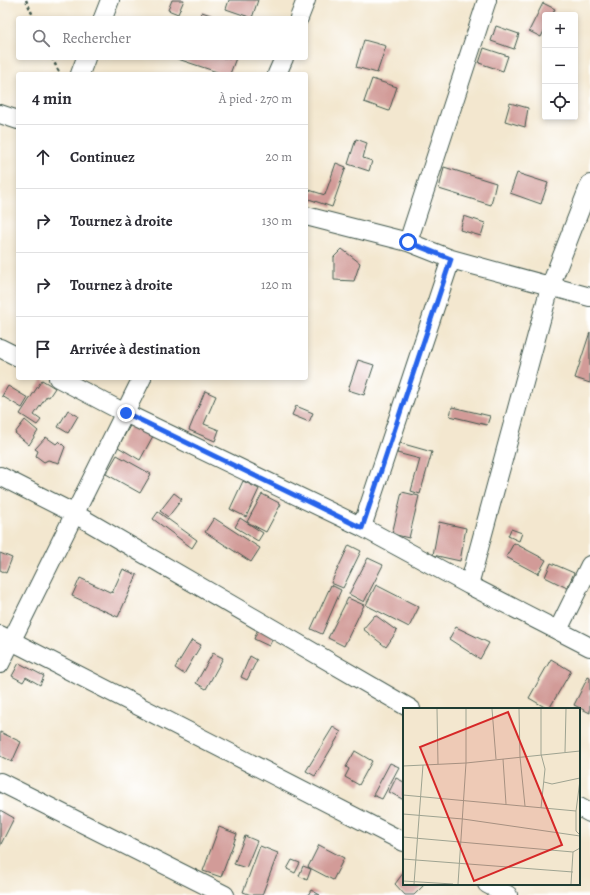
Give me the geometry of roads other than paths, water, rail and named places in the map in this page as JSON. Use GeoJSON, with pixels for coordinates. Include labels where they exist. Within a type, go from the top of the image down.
{"type":"FeatureCollection","features":[{"type":"Feature","properties":{"kind":"street"},"geometry":{"type":"LineString","coordinates":[[104,16],[110,0]]}},
{"type":"Feature","properties":{"kind":"street"},"geometry":{"type":"LineString","coordinates":[[300,16],[306,0]]}},
{"type":"Feature","properties":{"kind":"street"},"geometry":{"type":"LineString","coordinates":[[408,242],[487,0]]}},
{"type":"Feature","properties":{"kind":"street"},"geometry":{"type":"LineString","coordinates":[[81,72],[85,60]]}},
{"type":"Feature","properties":{"kind":"street"},"geometry":{"type":"LineString","coordinates":[[278,72],[283,60]]}},
{"type":"Feature","properties":{"kind":"street"},"geometry":{"type":"LineString","coordinates":[[0,114],[16,119]]}},
{"type":"Feature","properties":{"kind":"street"},"geometry":{"type":"LineString","coordinates":[[469,585],[550,287],[590,184]]}},
{"type":"Feature","properties":{"kind":"street"},"geometry":{"type":"LineString","coordinates":[[308,217],[408,242],[451,259],[590,297]]}},
{"type":"Feature","properties":{"kind":"street"},"geometry":{"type":"LineString","coordinates":[[362,528],[451,259]]}},
{"type":"Feature","properties":{"kind":"street"},"geometry":{"type":"LineString","coordinates":[[0,348],[16,356]]}},
{"type":"Feature","properties":{"kind":"street"},"geometry":{"type":"LineString","coordinates":[[62,380],[126,413],[362,528],[590,647]]}},
{"type":"Feature","properties":{"kind":"street"},"geometry":{"type":"LineString","coordinates":[[0,664],[6,638],[75,514],[141,380]]}},
{"type":"Feature","properties":{"kind":"street"},"geometry":{"type":"LineString","coordinates":[[0,476],[75,514],[409,708]]}},
{"type":"Feature","properties":{"kind":"street"},"geometry":{"type":"LineString","coordinates":[[558,630],[590,565]]}},
{"type":"Feature","properties":{"kind":"street"},"geometry":{"type":"LineString","coordinates":[[6,638],[403,841]]}},
{"type":"Feature","properties":{"kind":"street"},"geometry":{"type":"LineString","coordinates":[[0,782],[225,895]]}},
{"type":"Feature","properties":{"kind":"street"},"geometry":{"type":"LineString","coordinates":[[580,808],[590,813]]}},
{"type":"Feature","properties":{"kind":"street"},"geometry":{"type":"LineString","coordinates":[[489,885],[508,895]]}}]}
